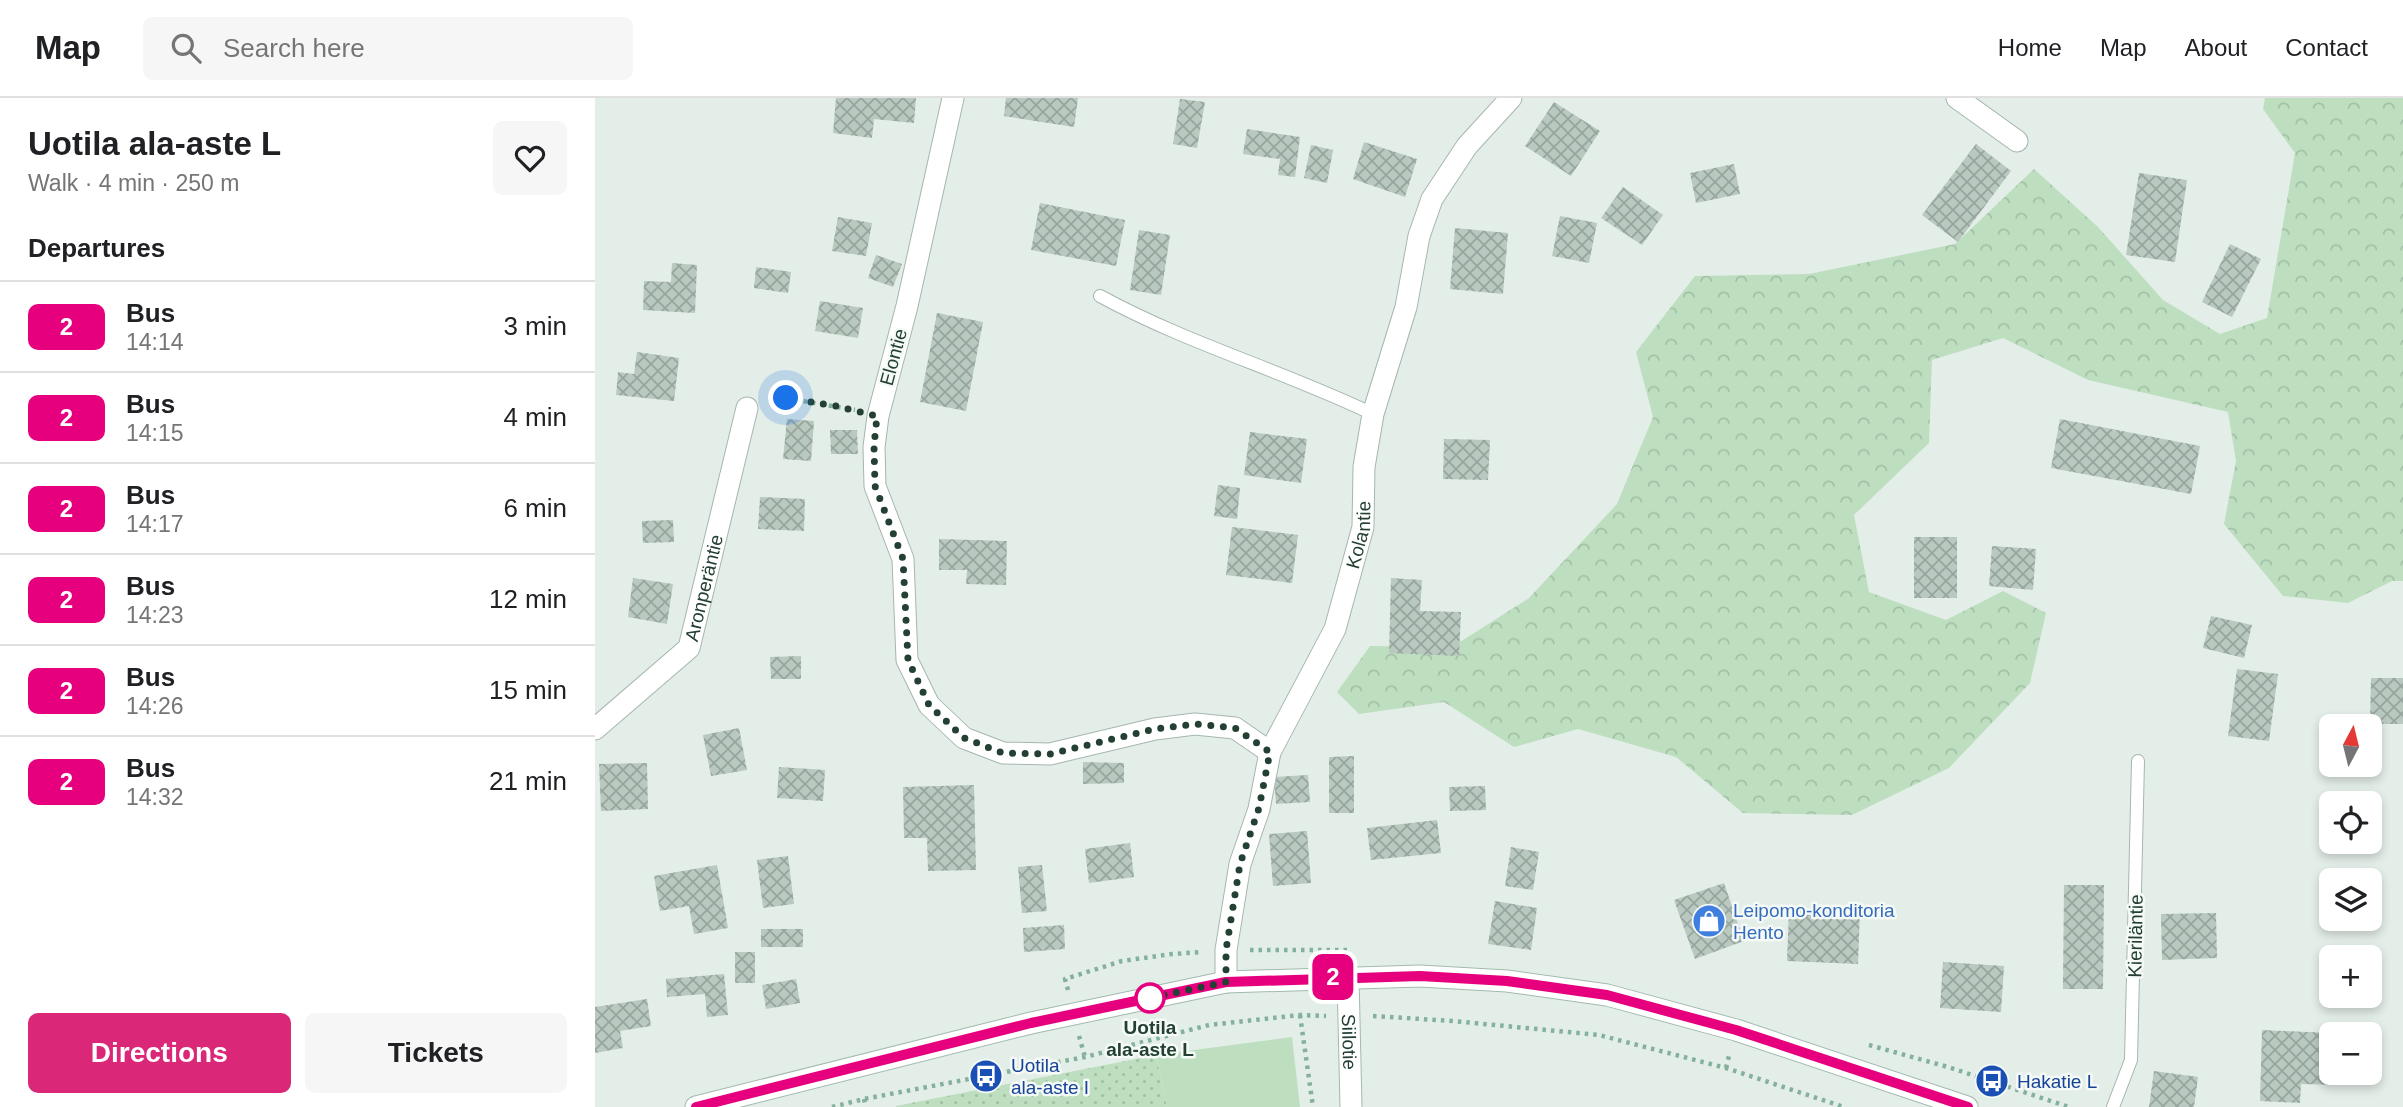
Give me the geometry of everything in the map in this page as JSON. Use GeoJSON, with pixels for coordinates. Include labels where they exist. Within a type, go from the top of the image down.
{"type":"FeatureCollection","features":[{"type":"Feature","properties":{"kind":"street","name":"Elontie"},"geometry":{"type":"LineString","coordinates":[[953,98],[907,306],[877,416],[874,446],[875,486],[903,559],[908,660],[929,705],[964,738],[1003,753],[1050,754],[1155,729],[1195,724],[1235,728],[1270,752]]}},
{"type":"Feature","properties":{"kind":"street","name":"Kolantie"},"geometry":{"type":"LineString","coordinates":[[1226,982],[1226,950],[1240,864],[1259,808],[1270,752],[1335,629],[1363,527],[1364,467],[1373,414],[1406,307],[1419,236],[1432,199],[1467,146],[1511,98]]}},
{"type":"Feature","properties":{"kind":"street"},"geometry":{"type":"LineString","coordinates":[[1957,98],[2017,141]]}},
{"type":"Feature","properties":{"kind":"street","name":"Aronperäntie"},"geometry":{"type":"LineString","coordinates":[[595,729],[689,648],[747,408]]}},
{"type":"Feature","properties":{"kind":"street"},"geometry":{"type":"LineString","coordinates":[[696,1107],[1041,1021],[1226,982],[1420,976],[1494,980],[1607,995],[1736,1030],[1967,1107]]}},
{"type":"Feature","properties":{"kind":"street","name":"Siilotie"},"geometry":{"type":"LineString","coordinates":[[1348,977],[1351,1107]]}},
{"type":"Feature","properties":{"kind":"lane"},"geometry":{"type":"LineString","coordinates":[[1100,296],[1164,328],[1322,389],[1373,414]]}},
{"type":"Feature","properties":{"kind":"lane","name":"Kieriläntie"},"geometry":{"type":"LineString","coordinates":[[2113,1107],[2131,1060],[2138,761]]}},
{"type":"Feature","properties":{"kind":"path"},"geometry":{"type":"LineString","coordinates":[[747,408],[759,401],[786,398],[877,416]]}},
{"type":"Feature","properties":{"kind":"path"},"geometry":{"type":"LineString","coordinates":[[1300,1015],[1313,1107]]}},
{"type":"Feature","properties":{"kind":"path"},"geometry":{"type":"LineString","coordinates":[[864,1099],[866,1107]]}},
{"type":"Feature","properties":{"kind":"green space"},"geometry":{"type":"Polygon","coordinates":[[[2265,98],[2403,98],[2403,581],[2392,581],[2348,603],[2283,596],[2224,524],[2236,461],[2228,412],[2088,380],[2003,338],[1932,360],[1929,443],[1854,515],[1869,592],[1946,620],[2003,591],[2046,613],[2030,683],[1949,768],[1852,815],[1743,813],[1676,757],[1578,729],[1514,747],[1444,702],[1359,714],[1337,692],[1370,646],[1452,647],[1529,598],[1617,504],[1653,417],[1636,352],[1695,276],[1809,274],[1955,244],[2034,169],[2098,227],[2163,300],[2220,334],[2267,318],[2295,153],[2263,109],[2265,98]]]}},
{"type":"Feature","properties":{"kind":"green space"},"geometry":{"type":"Polygon","coordinates":[[[1292,1037],[1300,1107],[1167,1107],[1156,1055],[1292,1037]]]}},
{"type":"Feature","properties":{"kind":"green space"},"geometry":{"type":"Polygon","coordinates":[[[1156,1055],[1167,1107],[896,1107],[896,1106],[1156,1055]]]}},
{"type":"Feature","properties":{"kind":"building"},"geometry":{"type":"Polygon","coordinates":[[[836,98],[916,98],[914,123],[874,119],[872,138],[833,133],[836,98]]]}},
{"type":"Feature","properties":{"kind":"building"},"geometry":{"type":"Polygon","coordinates":[[[1006,98],[1078,98],[1074,127],[1004,116],[1006,98]]]}},
{"type":"Feature","properties":{"kind":"building"},"geometry":{"type":"Polygon","coordinates":[[[1180,99],[1205,102],[1197,148],[1173,144],[1180,99]]]}},
{"type":"Feature","properties":{"kind":"building"},"geometry":{"type":"Polygon","coordinates":[[[1554,102],[1600,131],[1571,176],[1525,146],[1554,102]]]}},
{"type":"Feature","properties":{"kind":"building"},"geometry":{"type":"Polygon","coordinates":[[[1247,129],[1300,137],[1295,177],[1278,175],[1280,159],[1243,154],[1247,129]]]}},
{"type":"Feature","properties":{"kind":"building"},"geometry":{"type":"Polygon","coordinates":[[[1364,142],[1417,159],[1405,197],[1353,179],[1364,142]]]}},
{"type":"Feature","properties":{"kind":"building"},"geometry":{"type":"Polygon","coordinates":[[[1976,144],[2011,171],[1958,242],[1922,215],[1976,144]]]}},
{"type":"Feature","properties":{"kind":"building"},"geometry":{"type":"Polygon","coordinates":[[[1311,145],[1333,150],[1327,183],[1304,178],[1311,145]]]}},
{"type":"Feature","properties":{"kind":"building"},"geometry":{"type":"Polygon","coordinates":[[[1734,164],[1740,194],[1696,203],[1690,173],[1734,164]]]}},
{"type":"Feature","properties":{"kind":"building"},"geometry":{"type":"Polygon","coordinates":[[[2139,173],[2187,180],[2175,262],[2126,255],[2139,173]]]}},
{"type":"Feature","properties":{"kind":"building"},"geometry":{"type":"Polygon","coordinates":[[[1623,187],[1663,215],[1642,245],[1601,218],[1623,187]]]}},
{"type":"Feature","properties":{"kind":"building"},"geometry":{"type":"Polygon","coordinates":[[[1040,203],[1125,220],[1116,266],[1031,250],[1040,203]]]}},
{"type":"Feature","properties":{"kind":"building"},"geometry":{"type":"Polygon","coordinates":[[[1560,216],[1597,223],[1589,263],[1552,256],[1560,216]]]}},
{"type":"Feature","properties":{"kind":"building"},"geometry":{"type":"Polygon","coordinates":[[[838,217],[872,223],[866,256],[832,251],[838,217]]]}},
{"type":"Feature","properties":{"kind":"building"},"geometry":{"type":"Polygon","coordinates":[[[1455,228],[1508,233],[1503,294],[1450,289],[1455,228]]]}},
{"type":"Feature","properties":{"kind":"building"},"geometry":{"type":"Polygon","coordinates":[[[1139,230],[1170,235],[1161,295],[1130,290],[1139,230]]]}},
{"type":"Feature","properties":{"kind":"building"},"geometry":{"type":"Polygon","coordinates":[[[2230,244],[2261,259],[2232,317],[2202,302],[2230,244]]]}},
{"type":"Feature","properties":{"kind":"building"},"geometry":{"type":"Polygon","coordinates":[[[876,255],[902,264],[893,287],[868,278],[876,255]]]}},
{"type":"Feature","properties":{"kind":"building"},"geometry":{"type":"Polygon","coordinates":[[[672,263],[697,265],[695,313],[643,310],[644,281],[671,282],[672,263]]]}},
{"type":"Feature","properties":{"kind":"building"},"geometry":{"type":"Polygon","coordinates":[[[756,267],[791,272],[788,293],[754,288],[756,267]]]}},
{"type":"Feature","properties":{"kind":"building"},"geometry":{"type":"Polygon","coordinates":[[[820,301],[863,308],[858,338],[815,331],[820,301]]]}},
{"type":"Feature","properties":{"kind":"building"},"geometry":{"type":"Polygon","coordinates":[[[937,313],[983,322],[966,411],[920,402],[937,313]]]}},
{"type":"Feature","properties":{"kind":"building"},"geometry":{"type":"Polygon","coordinates":[[[637,352],[679,358],[674,401],[616,395],[618,372],[634,374],[637,352]]]}},
{"type":"Feature","properties":{"kind":"building"},"geometry":{"type":"Polygon","coordinates":[[[787,419],[814,421],[811,461],[783,459],[787,419]]]}},
{"type":"Feature","properties":{"kind":"building"},"geometry":{"type":"Polygon","coordinates":[[[2060,419],[2200,446],[2191,494],[2051,468],[2060,419]]]}},
{"type":"Feature","properties":{"kind":"building"},"geometry":{"type":"Polygon","coordinates":[[[830,430],[857,430],[858,454],[831,454],[830,430]]]}},
{"type":"Feature","properties":{"kind":"building"},"geometry":{"type":"Polygon","coordinates":[[[1250,432],[1307,439],[1301,483],[1244,475],[1250,432]]]}},
{"type":"Feature","properties":{"kind":"building"},"geometry":{"type":"Polygon","coordinates":[[[1444,439],[1490,440],[1488,480],[1443,479],[1444,439]]]}},
{"type":"Feature","properties":{"kind":"building"},"geometry":{"type":"Polygon","coordinates":[[[1218,485],[1240,488],[1237,519],[1214,516],[1218,485]]]}},
{"type":"Feature","properties":{"kind":"building"},"geometry":{"type":"Polygon","coordinates":[[[760,497],[805,499],[804,531],[758,529],[760,497]]]}},
{"type":"Feature","properties":{"kind":"building"},"geometry":{"type":"Polygon","coordinates":[[[673,520],[674,542],[643,543],[642,521],[673,520]]]}},
{"type":"Feature","properties":{"kind":"building"},"geometry":{"type":"Polygon","coordinates":[[[1232,527],[1298,535],[1292,583],[1226,575],[1232,527]]]}},
{"type":"Feature","properties":{"kind":"building"},"geometry":{"type":"Polygon","coordinates":[[[1914,537],[1957,537],[1957,598],[1914,598],[1914,537]]]}},
{"type":"Feature","properties":{"kind":"building"},"geometry":{"type":"Polygon","coordinates":[[[939,539],[1007,541],[1006,585],[966,584],[967,570],[939,570],[939,539]]]}},
{"type":"Feature","properties":{"kind":"building"},"geometry":{"type":"Polygon","coordinates":[[[1992,546],[2036,549],[2033,590],[1989,586],[1992,546]]]}},
{"type":"Feature","properties":{"kind":"building"},"geometry":{"type":"Polygon","coordinates":[[[633,578],[673,584],[667,624],[628,617],[633,578]]]}},
{"type":"Feature","properties":{"kind":"building"},"geometry":{"type":"Polygon","coordinates":[[[1391,578],[1422,580],[1420,611],[1461,612],[1459,656],[1389,653],[1391,578]]]}},
{"type":"Feature","properties":{"kind":"building"},"geometry":{"type":"Polygon","coordinates":[[[2211,616],[2252,625],[2244,658],[2203,648],[2211,616]]]}},
{"type":"Feature","properties":{"kind":"building"},"geometry":{"type":"Polygon","coordinates":[[[801,656],[801,679],[771,679],[770,657],[801,656]]]}},
{"type":"Feature","properties":{"kind":"building"},"geometry":{"type":"Polygon","coordinates":[[[2237,669],[2278,674],[2269,741],[2228,736],[2237,669]]]}},
{"type":"Feature","properties":{"kind":"building"},"geometry":{"type":"Polygon","coordinates":[[[2371,678],[2403,678],[2403,724],[2382,724],[2382,714],[2370,714],[2371,678]]]}},
{"type":"Feature","properties":{"kind":"building"},"geometry":{"type":"Polygon","coordinates":[[[739,728],[747,770],[711,776],[703,735],[739,728]]]}},
{"type":"Feature","properties":{"kind":"building"},"geometry":{"type":"Polygon","coordinates":[[[1354,756],[1354,813],[1329,813],[1329,757],[1354,756]]]}},
{"type":"Feature","properties":{"kind":"building"},"geometry":{"type":"Polygon","coordinates":[[[1083,762],[1124,763],[1124,783],[1083,784],[1083,762]]]}},
{"type":"Feature","properties":{"kind":"building"},"geometry":{"type":"Polygon","coordinates":[[[647,763],[648,809],[601,811],[599,764],[647,763]]]}},
{"type":"Feature","properties":{"kind":"building"},"geometry":{"type":"Polygon","coordinates":[[[779,767],[825,770],[823,801],[777,798],[779,767]]]}},
{"type":"Feature","properties":{"kind":"building"},"geometry":{"type":"Polygon","coordinates":[[[1308,775],[1310,802],[1276,804],[1274,777],[1308,775]]]}},
{"type":"Feature","properties":{"kind":"building"},"geometry":{"type":"Polygon","coordinates":[[[974,785],[976,870],[928,871],[927,838],[904,838],[903,787],[974,785]]]}},
{"type":"Feature","properties":{"kind":"building"},"geometry":{"type":"Polygon","coordinates":[[[1485,786],[1486,810],[1450,811],[1449,787],[1485,786]]]}},
{"type":"Feature","properties":{"kind":"building"},"geometry":{"type":"Polygon","coordinates":[[[1437,820],[1441,853],[1371,860],[1367,828],[1437,820]]]}},
{"type":"Feature","properties":{"kind":"building"},"geometry":{"type":"Polygon","coordinates":[[[1307,831],[1311,883],[1273,886],[1269,834],[1307,831]]]}},
{"type":"Feature","properties":{"kind":"building"},"geometry":{"type":"Polygon","coordinates":[[[1130,843],[1134,877],[1089,883],[1085,849],[1130,843]]]}},
{"type":"Feature","properties":{"kind":"building"},"geometry":{"type":"Polygon","coordinates":[[[1511,847],[1539,852],[1533,890],[1505,886],[1511,847]]]}},
{"type":"Feature","properties":{"kind":"building"},"geometry":{"type":"Polygon","coordinates":[[[788,856],[794,904],[763,908],[757,860],[788,856]]]}},
{"type":"Feature","properties":{"kind":"building"},"geometry":{"type":"Polygon","coordinates":[[[717,865],[728,928],[694,934],[689,906],[660,911],[654,876],[717,865]]]}},
{"type":"Feature","properties":{"kind":"building"},"geometry":{"type":"Polygon","coordinates":[[[1042,865],[1047,911],[1022,913],[1018,867],[1042,865]]]}},
{"type":"Feature","properties":{"kind":"building","name":"Leipomo-konditoria Hento"},"geometry":{"type":"Polygon","coordinates":[[[1724,883],[1744,941],[1695,959],[1674,900],[1724,883]]]}},
{"type":"Feature","properties":{"kind":"building"},"geometry":{"type":"Polygon","coordinates":[[[2064,885],[2104,885],[2103,989],[2063,989],[2064,885]]]}},
{"type":"Feature","properties":{"kind":"building"},"geometry":{"type":"Polygon","coordinates":[[[1495,901],[1537,908],[1531,950],[1488,944],[1495,901]]]}},
{"type":"Feature","properties":{"kind":"building"},"geometry":{"type":"Polygon","coordinates":[[[1789,910],[1860,912],[1858,964],[1787,961],[1789,910]]]}},
{"type":"Feature","properties":{"kind":"building"},"geometry":{"type":"Polygon","coordinates":[[[2216,913],[2217,958],[2162,960],[2161,914],[2216,913]]]}},
{"type":"Feature","properties":{"kind":"building"},"geometry":{"type":"Polygon","coordinates":[[[1064,925],[1065,949],[1024,952],[1023,928],[1064,925]]]}},
{"type":"Feature","properties":{"kind":"building"},"geometry":{"type":"Polygon","coordinates":[[[761,929],[803,929],[803,947],[761,947],[761,929]]]}},
{"type":"Feature","properties":{"kind":"building"},"geometry":{"type":"Polygon","coordinates":[[[735,952],[755,952],[755,983],[735,983],[735,952]]]}},
{"type":"Feature","properties":{"kind":"building"},"geometry":{"type":"Polygon","coordinates":[[[1943,962],[2004,966],[2001,1012],[1940,1008],[1943,962]]]}},
{"type":"Feature","properties":{"kind":"building"},"geometry":{"type":"Polygon","coordinates":[[[724,974],[728,1015],[707,1017],[705,994],[667,997],[666,979],[724,974]]]}},
{"type":"Feature","properties":{"kind":"building"},"geometry":{"type":"Polygon","coordinates":[[[796,979],[800,1003],[766,1009],[762,985],[796,979]]]}},
{"type":"Feature","properties":{"kind":"building"},"geometry":{"type":"Polygon","coordinates":[[[647,999],[651,1026],[620,1031],[623,1048],[595,1053],[595,1007],[647,999]]]}},
{"type":"Feature","properties":{"kind":"building"},"geometry":{"type":"Polygon","coordinates":[[[2262,1030],[2319,1032],[2319,1084],[2301,1084],[2300,1103],[2260,1101],[2262,1030]]]}},
{"type":"Feature","properties":{"kind":"building"},"geometry":{"type":"Polygon","coordinates":[[[2154,1071],[2198,1077],[2194,1107],[2149,1107],[2154,1071]]]}},
{"type":"Feature","properties":{"kind":"bus line","name":"2"},"geometry":{"type":"LineString","coordinates":[[696,1107],[1073,1013],[1226,982],[1420,976],[1507,981],[1607,995],[1736,1030],[1968,1107]]}},
{"type":"Feature","properties":{"kind":"place","name":"Leipomo-konditoria Hento"},"geometry":{"type":"Point","coordinates":[1709,921]}},
{"type":"Feature","properties":{"kind":"place","name":"Uotila ala-aste L"},"geometry":{"type":"Point","coordinates":[1150,998]}},
{"type":"Feature","properties":{"kind":"place","name":"Uotila ala-aste I"},"geometry":{"type":"Point","coordinates":[986,1076]}},
{"type":"Feature","properties":{"kind":"place","name":"Hakatie L"},"geometry":{"type":"Point","coordinates":[1992,1081]}},
{"type":"Feature","properties":{"kind":"route"},"geometry":{"type":"LineString","coordinates":[[786,398],[877,416],[874,446],[875,486],[903,559],[908,660],[929,705],[964,738],[1003,753],[1050,754],[1155,729],[1195,724],[1235,728],[1270,752],[1259,808],[1240,864],[1226,950],[1226,982],[1150,998]]}}]}
